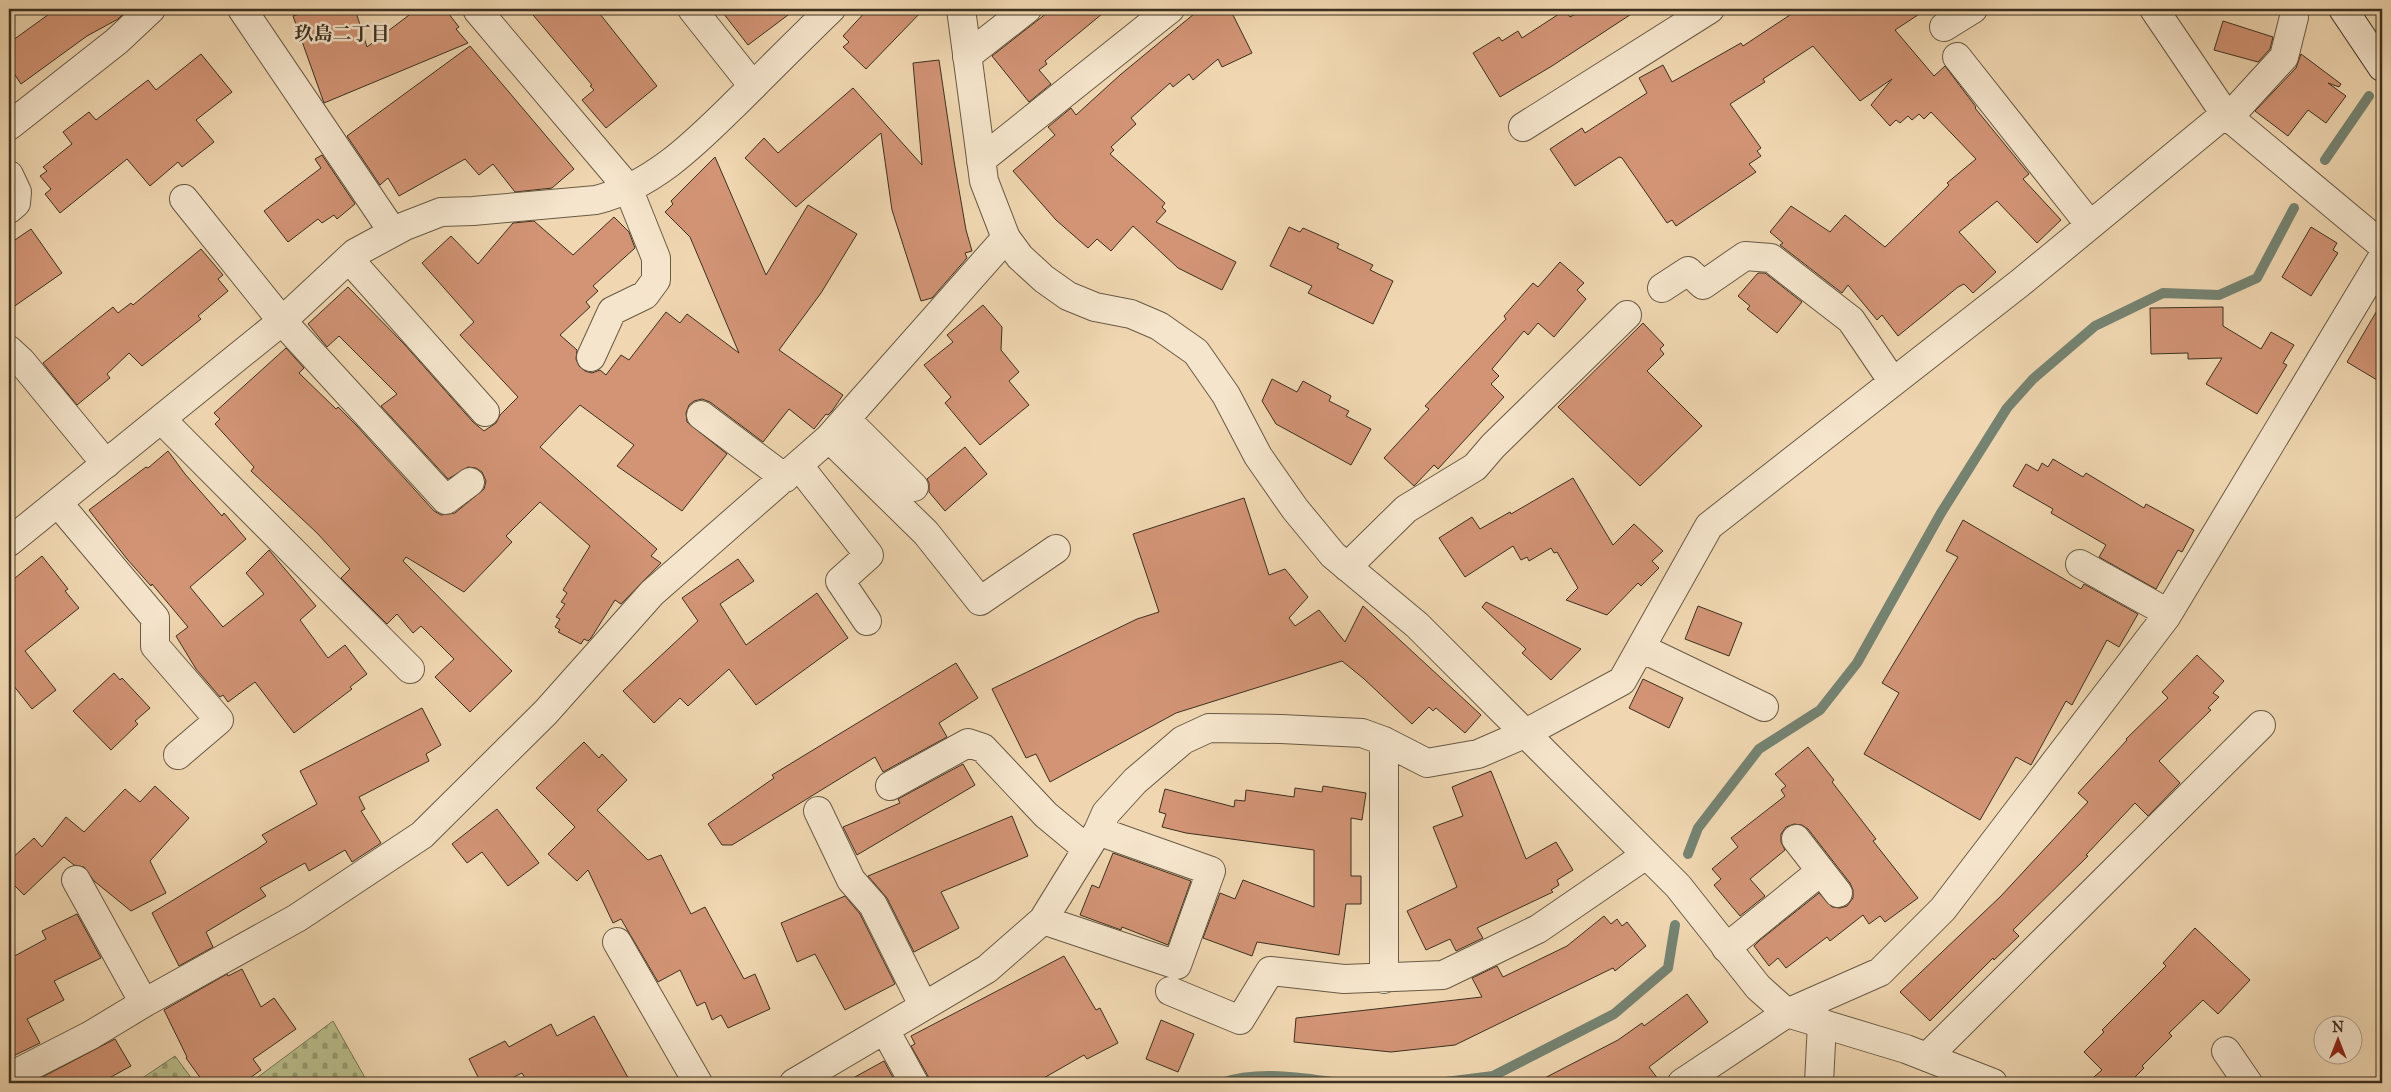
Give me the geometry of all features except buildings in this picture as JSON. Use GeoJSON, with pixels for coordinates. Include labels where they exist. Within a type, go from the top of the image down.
{"type":"FeatureCollection","features":[{"type":"Feature","properties":{"kind":"street"},"geometry":{"type":"LineString","coordinates":[[9,126],[117,41],[151,9]]}},
{"type":"Feature","properties":{"kind":"street"},"geometry":{"type":"LineString","coordinates":[[242,9],[393,232]]}},
{"type":"Feature","properties":{"kind":"street"},"geometry":{"type":"LineString","coordinates":[[692,9],[753,86]]}},
{"type":"Feature","properties":{"kind":"street"},"geometry":{"type":"LineString","coordinates":[[9,542],[282,321],[349,259],[393,232],[441,212],[473,212],[596,200],[615,195],[649,177],[687,150],[831,9]]}},
{"type":"Feature","properties":{"kind":"street"},"geometry":{"type":"LineString","coordinates":[[961,9],[984,181],[1006,238],[1020,257],[1044,279],[1068,296],[1095,306],[1131,314],[1159,326],[1196,352],[1226,395],[1258,456],[1295,509],[1332,555],[1417,625],[1678,886],[1758,987],[1787,1013],[1927,1057],[1993,1083]]}},
{"type":"Feature","properties":{"kind":"street"},"geometry":{"type":"LineString","coordinates":[[967,56],[1027,9]]}},
{"type":"Feature","properties":{"kind":"street"},"geometry":{"type":"LineString","coordinates":[[981,160],[1170,9]]}},
{"type":"Feature","properties":{"kind":"street"},"geometry":{"type":"LineString","coordinates":[[1523,127],[1710,9]]}},
{"type":"Feature","properties":{"kind":"street"},"geometry":{"type":"LineString","coordinates":[[1944,27],[1973,9]]}},
{"type":"Feature","properties":{"kind":"street"},"geometry":{"type":"LineString","coordinates":[[2154,9],[2227,116],[2382,245]]}},
{"type":"Feature","properties":{"kind":"street"},"geometry":{"type":"LineString","coordinates":[[2343,9],[2382,67]]}},
{"type":"Feature","properties":{"kind":"street"},"geometry":{"type":"LineString","coordinates":[[478,11],[628,188],[656,258],[656,280],[645,294],[612,311],[591,357]]}},
{"type":"Feature","properties":{"kind":"street"},"geometry":{"type":"LineString","coordinates":[[794,1083],[885,1030],[923,1005],[986,970],[1043,920],[1092,840],[1106,813],[1135,781],[1183,740],[1209,728],[1362,733],[1384,741],[1427,763],[1478,754],[1524,734],[1622,681],[1709,526],[2227,116],[2284,57],[2294,17]]}},
{"type":"Feature","properties":{"kind":"street"},"geometry":{"type":"LineString","coordinates":[[1956,57],[2090,225]]}},
{"type":"Feature","properties":{"kind":"street"},"geometry":{"type":"LineString","coordinates":[[9,175],[17,192],[16,203],[9,209]]}},
{"type":"Feature","properties":{"kind":"street"},"geometry":{"type":"LineString","coordinates":[[184,199],[282,321],[446,500],[470,482]]}},
{"type":"Feature","properties":{"kind":"street"},"geometry":{"type":"LineString","coordinates":[[9,1077],[91,1035],[144,1003],[297,918],[422,835],[546,712],[652,593],[792,472],[838,429],[1006,238]]}},
{"type":"Feature","properties":{"kind":"street"},"geometry":{"type":"LineString","coordinates":[[1662,288],[1688,271],[1703,285],[1746,256],[1771,258],[1851,320],[1893,382]]}},
{"type":"Feature","properties":{"kind":"street"},"geometry":{"type":"LineString","coordinates":[[1682,1083],[1787,1013],[1880,972],[1943,909],[2168,613],[2382,258]]}},
{"type":"Feature","properties":{"kind":"street"},"geometry":{"type":"LineString","coordinates":[[349,259],[486,412]]}},
{"type":"Feature","properties":{"kind":"street"},"geometry":{"type":"LineString","coordinates":[[1347,567],[1406,509],[1475,468],[1493,446],[1627,315]]}},
{"type":"Feature","properties":{"kind":"street"},"geometry":{"type":"LineString","coordinates":[[9,350],[106,464]]}},
{"type":"Feature","properties":{"kind":"street"},"geometry":{"type":"LineString","coordinates":[[700,415],[792,472],[869,555],[840,581],[867,620]]}},
{"type":"Feature","properties":{"kind":"street"},"geometry":{"type":"LineString","coordinates":[[162,420],[410,669]]}},
{"type":"Feature","properties":{"kind":"street"},"geometry":{"type":"LineString","coordinates":[[838,429],[914,487]]}},
{"type":"Feature","properties":{"kind":"street"},"geometry":{"type":"LineString","coordinates":[[838,429],[926,533],[980,601],[1056,550]]}},
{"type":"Feature","properties":{"kind":"street"},"geometry":{"type":"LineString","coordinates":[[58,504],[155,618],[154,646],[219,720],[178,755]]}},
{"type":"Feature","properties":{"kind":"street"},"geometry":{"type":"LineString","coordinates":[[2080,564],[2168,613]]}},
{"type":"Feature","properties":{"kind":"street"},"geometry":{"type":"LineString","coordinates":[[1641,648],[1764,707]]}},
{"type":"Feature","properties":{"kind":"street"},"geometry":{"type":"LineString","coordinates":[[1927,1057],[2261,725]]}},
{"type":"Feature","properties":{"kind":"street"},"geometry":{"type":"LineString","coordinates":[[1384,741],[1384,979]]}},
{"type":"Feature","properties":{"kind":"street"},"geometry":{"type":"LineString","coordinates":[[890,786],[968,743],[983,748],[1046,815],[1092,840],[1211,871],[1177,965],[1043,920]]}},
{"type":"Feature","properties":{"kind":"street"},"geometry":{"type":"LineString","coordinates":[[818,811],[851,880],[873,905],[923,1005]]}},
{"type":"Feature","properties":{"kind":"street"},"geometry":{"type":"LineString","coordinates":[[1796,839],[1838,893]]}},
{"type":"Feature","properties":{"kind":"street"},"geometry":{"type":"LineString","coordinates":[[1170,991],[1240,1020],[1270,971],[1344,979],[1384,979],[1443,975],[1538,929],[1646,854]]}},
{"type":"Feature","properties":{"kind":"street"},"geometry":{"type":"LineString","coordinates":[[1726,948],[1821,871]]}},
{"type":"Feature","properties":{"kind":"street"},"geometry":{"type":"LineString","coordinates":[[76,880],[144,1003]]}},
{"type":"Feature","properties":{"kind":"street"},"geometry":{"type":"LineString","coordinates":[[617,942],[698,1083]]}},
{"type":"Feature","properties":{"kind":"street"},"geometry":{"type":"LineString","coordinates":[[1819,1083],[1822,1023]]}},
{"type":"Feature","properties":{"kind":"street"},"geometry":{"type":"LineString","coordinates":[[885,1030],[914,1083]]}},
{"type":"Feature","properties":{"kind":"street"},"geometry":{"type":"LineString","coordinates":[[2226,1051],[2248,1083]]}},
{"type":"Feature","properties":{"kind":"green space"},"geometry":{"type":"Polygon","coordinates":[[[333,1021],[368,1083],[250,1083],[333,1021]]]}},
{"type":"Feature","properties":{"kind":"green space"},"geometry":{"type":"Polygon","coordinates":[[[175,1056],[195,1083],[135,1083],[175,1056]]]}},
{"type":"Feature","properties":{"kind":"waterway"},"geometry":{"type":"LineString","coordinates":[[2325,160],[2369,96]]}},
{"type":"Feature","properties":{"kind":"waterway"},"geometry":{"type":"LineString","coordinates":[[1688,854],[1698,828],[1759,749],[1820,710],[1857,663],[1941,513],[2007,408],[2033,379],[2095,326],[2163,293],[2219,295],[2257,278],[2294,208]]}},
{"type":"Feature","properties":{"kind":"waterway"},"geometry":{"type":"LineString","coordinates":[[1438,1083],[1493,1076],[1614,1014],[1668,968],[1675,925]]}},
{"type":"Feature","properties":{"kind":"waterway"},"geometry":{"type":"LineString","coordinates":[[1221,1083],[1235,1079],[1265,1076],[1295,1077],[1340,1083]]}},
{"type":"Feature","properties":{"kind":"district","name":"玖島二丁目"},"geometry":{"type":"Point","coordinates":[342,33]}}]}
